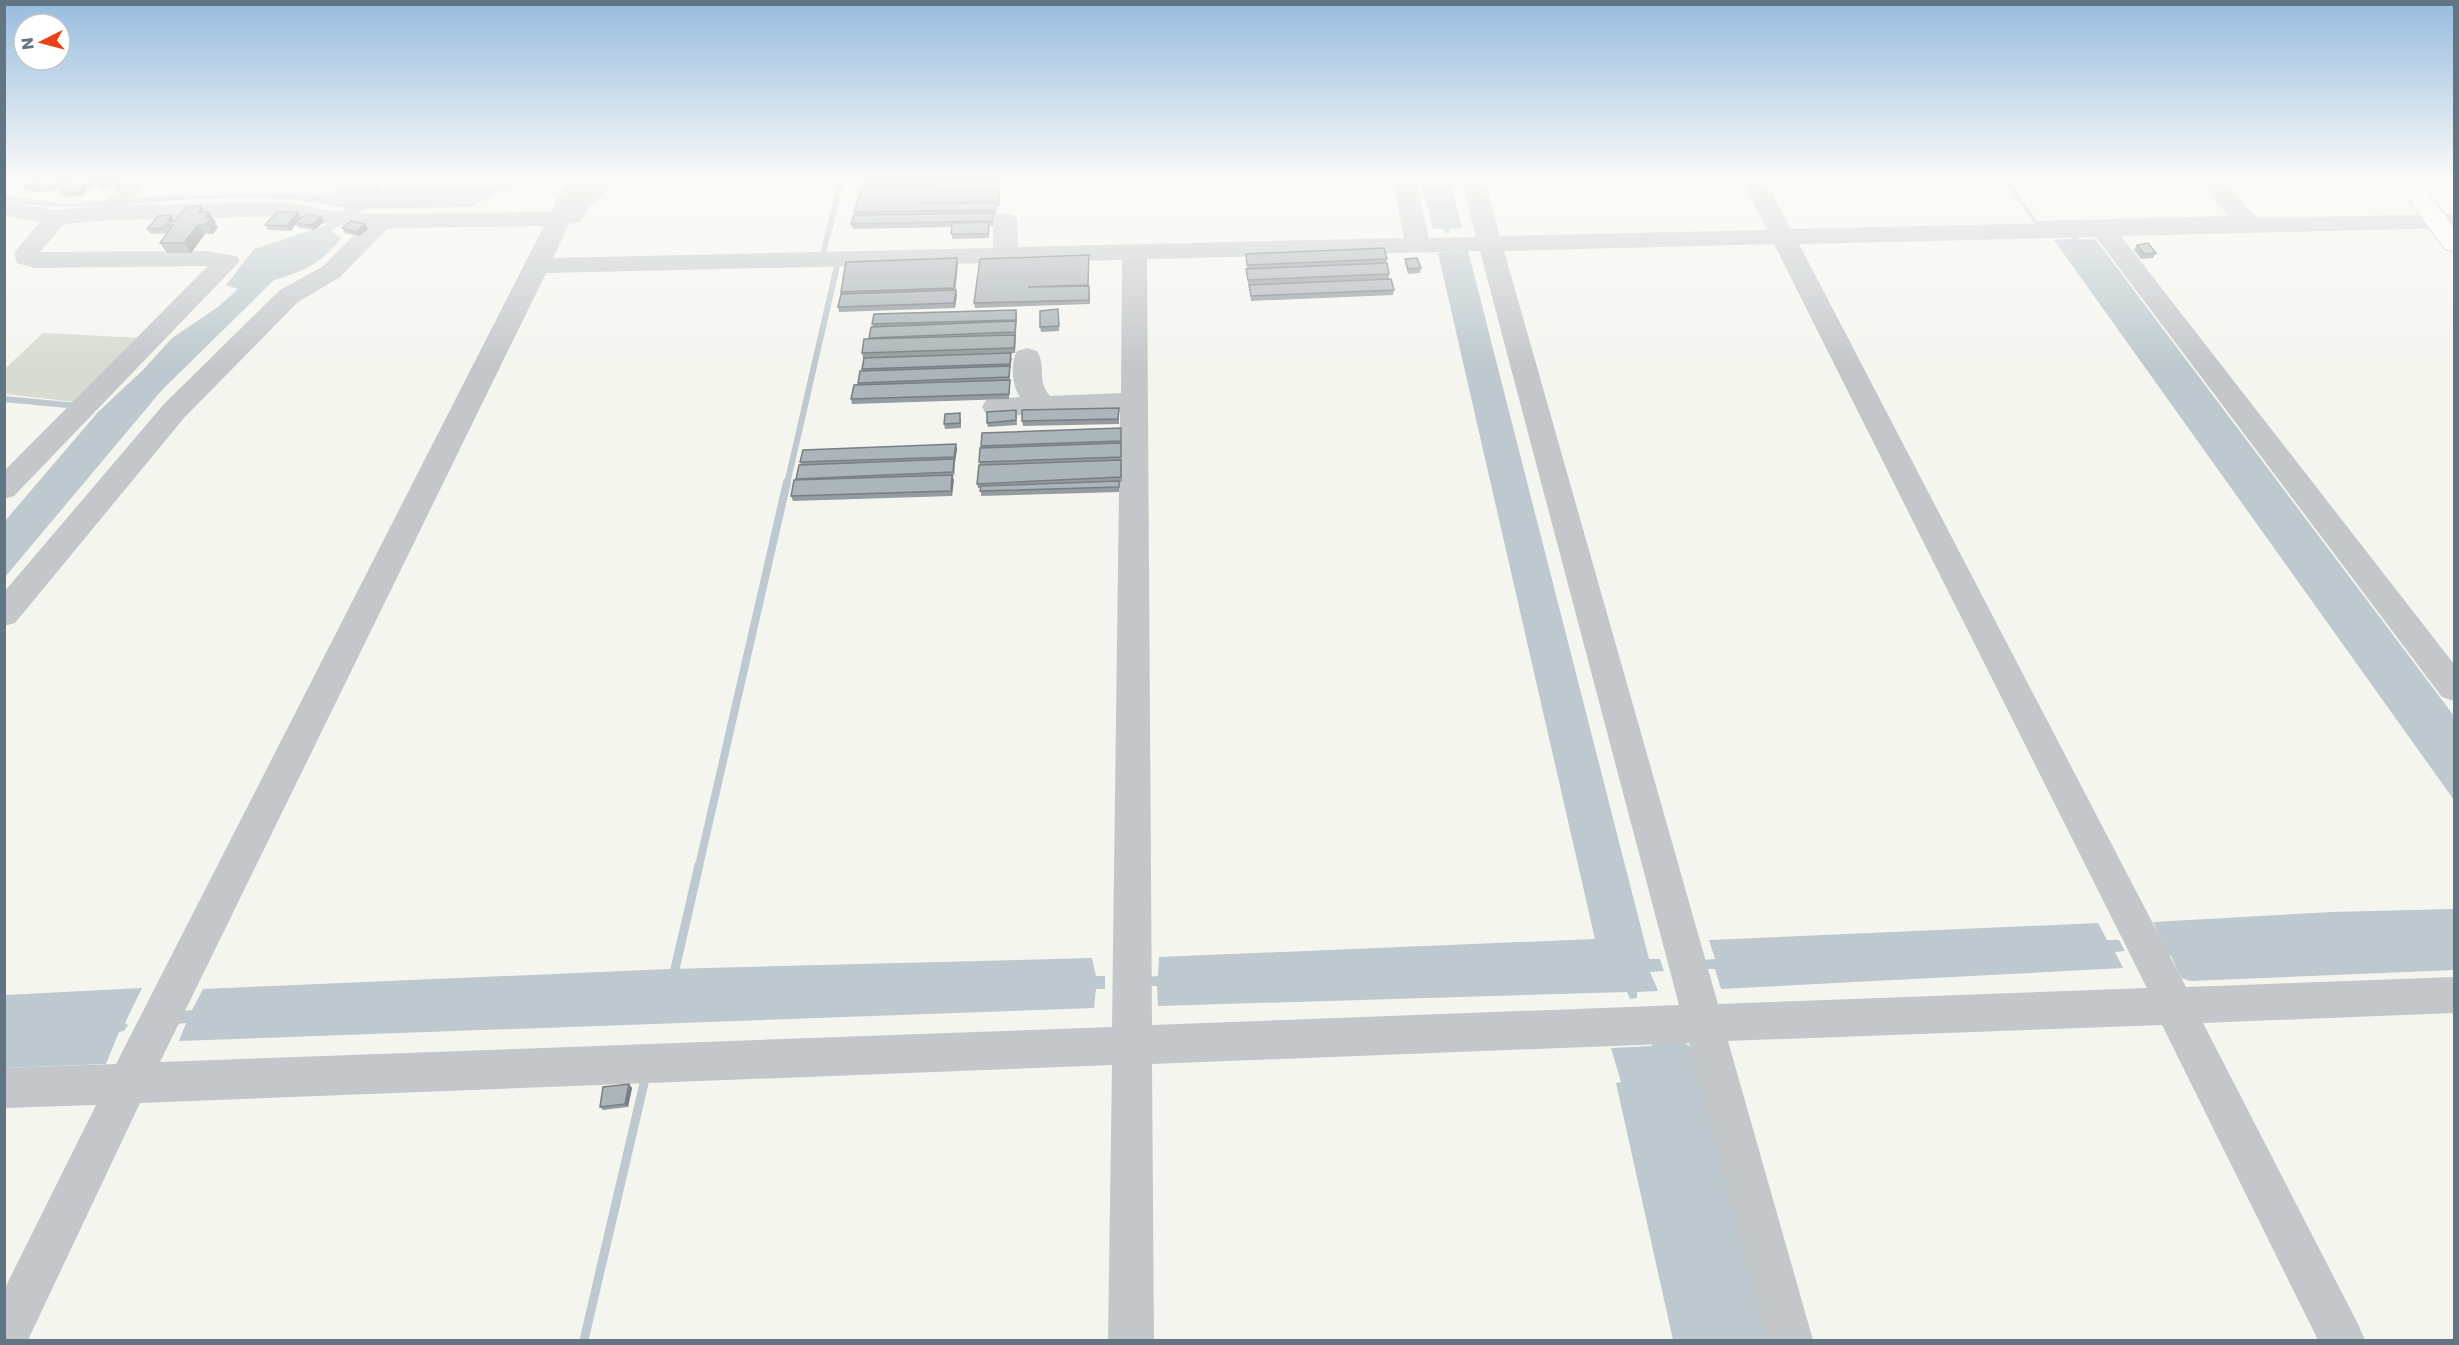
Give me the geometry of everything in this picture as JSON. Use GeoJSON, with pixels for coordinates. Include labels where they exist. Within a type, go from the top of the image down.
{"type":"FeatureCollection","features":[{"type":"Feature","properties":{"kind":"street"},"geometry":{"type":"LineString","coordinates":[[4,489],[226,261],[205,258],[34,260],[26,258],[26,253],[37,241]]}},
{"type":"Feature","properties":{"kind":"street"},"geometry":{"type":"LineString","coordinates":[[4,614],[174,411],[289,296],[331,272],[363,241]]}},
{"type":"Feature","properties":{"kind":"street"},"geometry":{"type":"LineString","coordinates":[[545,266],[553,241]]}},
{"type":"Feature","properties":{"kind":"street"},"geometry":{"type":"LineString","coordinates":[[4,1340],[128,1083],[558,241]]}},
{"type":"Feature","properties":{"kind":"street"},"geometry":{"type":"LineString","coordinates":[[1006,241],[1006,255]]}},
{"type":"Feature","properties":{"kind":"street"},"geometry":{"type":"LineString","coordinates":[[545,266],[1541,241]]}},
{"type":"Feature","properties":{"kind":"street"},"geometry":{"type":"LineString","coordinates":[[1785,241],[2130,917],[2342,1341]]}},
{"type":"Feature","properties":{"kind":"street"},"geometry":{"type":"LineString","coordinates":[[2112,241],[2454,688]]}},
{"type":"Feature","properties":{"kind":"street"},"geometry":{"type":"LineString","coordinates":[[1490,242],[1790,1341]]}},
{"type":"Feature","properties":{"kind":"street"},"geometry":{"type":"LineString","coordinates":[[1131,1341],[1136,252]]}},
{"type":"Feature","properties":{"kind":"street"},"geometry":{"type":"LineString","coordinates":[[1027,357],[1028,388],[1043,405]]}},
{"type":"Feature","properties":{"kind":"street"},"geometry":{"type":"LineString","coordinates":[[996,407],[1135,402]]}},
{"type":"Feature","properties":{"kind":"street"},"geometry":{"type":"LineString","coordinates":[[4,1088],[1131,1033],[1703,1025],[2170,997],[2454,996]]}},
{"type":"Feature","properties":{"kind":"shaded area"},"geometry":{"type":"Polygon","coordinates":[[[279,241],[339,241],[327,254],[303,270],[274,280],[162,390],[5,577],[5,521],[98,412],[143,370],[172,338],[218,307],[238,289],[226,285],[254,249],[279,241]]]}},
{"type":"Feature","properties":{"kind":"shaded area"},"geometry":{"type":"Polygon","coordinates":[[[2055,241],[2097,241],[2454,716],[2454,800],[2055,241]]]}},
{"type":"Feature","properties":{"kind":"shaded area"},"geometry":{"type":"Polygon","coordinates":[[[1456,249],[1457,252],[1468,251],[1649,959],[1660,959],[1664,971],[1650,972],[1658,991],[1637,992],[1637,998],[1630,999],[1627,992],[1158,1006],[1157,986],[1147,986],[1147,977],[1158,976],[1159,957],[1595,939],[1438,253],[1451,252],[1456,249]]]}},
{"type":"Feature","properties":{"kind":"shaded area"},"geometry":{"type":"Polygon","coordinates":[[[43,333],[142,338],[75,402],[5,394],[5,369],[43,333]]]}},
{"type":"Feature","properties":{"kind":"shaded area"},"geometry":{"type":"Polygon","coordinates":[[[2454,909],[2454,970],[2190,981],[2181,978],[2171,956],[2162,955],[2165,948],[2153,922],[2332,912],[2454,909]]]}},
{"type":"Feature","properties":{"kind":"shaded area"},"geometry":{"type":"Polygon","coordinates":[[[2098,923],[2107,940],[2119,940],[2125,951],[2115,952],[2123,968],[1721,989],[1715,969],[1706,969],[1703,960],[1715,959],[1709,940],[2098,923]]]}},
{"type":"Feature","properties":{"kind":"shaded area"},"geometry":{"type":"Polygon","coordinates":[[[1092,958],[1096,976],[1105,976],[1105,989],[1096,989],[1094,1008],[179,1041],[186,1023],[177,1024],[183,1011],[192,1010],[203,989],[669,969],[1092,958]]]}},
{"type":"Feature","properties":{"kind":"shaded area"},"geometry":{"type":"Polygon","coordinates":[[[142,988],[125,1023],[128,1025],[124,1031],[119,1032],[106,1064],[5,1068],[5,995],[142,988]]]}},
{"type":"Feature","properties":{"kind":"shaded area"},"geometry":{"type":"Polygon","coordinates":[[[1681,1040],[1692,1048],[1772,1340],[1673,1340],[1616,1083],[1621,1082],[1611,1048],[1652,1046],[1651,1041],[1681,1040]]]}},
{"type":"Feature","properties":{"kind":"building"},"geometry":{"type":"Polygon","coordinates":[[[162,241],[186,241],[184,243],[160,243],[162,241]]]}},
{"type":"Feature","properties":{"kind":"building"},"geometry":{"type":"Polygon","coordinates":[[[2148,243],[2156,253],[2144,254],[2137,245],[2148,243]]]}},
{"type":"Feature","properties":{"kind":"building"},"geometry":{"type":"Polygon","coordinates":[[[1384,248],[1387,259],[1247,265],[1246,254],[1384,248]]]}},
{"type":"Feature","properties":{"kind":"building"},"geometry":{"type":"Polygon","coordinates":[[[1089,255],[1088,285],[1028,287],[1089,286],[1089,300],[974,303],[980,259],[1089,255]]]}},
{"type":"Feature","properties":{"kind":"building"},"geometry":{"type":"Polygon","coordinates":[[[957,258],[954,288],[841,292],[846,262],[957,258]]]}},
{"type":"Feature","properties":{"kind":"building"},"geometry":{"type":"Polygon","coordinates":[[[1417,258],[1421,268],[1408,269],[1405,259],[1417,258]]]}},
{"type":"Feature","properties":{"kind":"building"},"geometry":{"type":"Polygon","coordinates":[[[1387,263],[1389,274],[1248,280],[1246,269],[1387,263]]]}},
{"type":"Feature","properties":{"kind":"building"},"geometry":{"type":"Polygon","coordinates":[[[1391,279],[1394,290],[1251,296],[1249,285],[1391,279]]]}},
{"type":"Feature","properties":{"kind":"building"},"geometry":{"type":"Polygon","coordinates":[[[956,290],[954,303],[838,307],[841,294],[956,290]]]}},
{"type":"Feature","properties":{"kind":"building"},"geometry":{"type":"Polygon","coordinates":[[[1058,309],[1059,326],[1040,327],[1040,311],[1058,309]]]}},
{"type":"Feature","properties":{"kind":"building"},"geometry":{"type":"Polygon","coordinates":[[[1016,310],[1016,320],[872,324],[874,314],[1016,310]]]}},
{"type":"Feature","properties":{"kind":"building"},"geometry":{"type":"Polygon","coordinates":[[[1016,321],[1015,332],[869,338],[871,327],[1016,321]]]}},
{"type":"Feature","properties":{"kind":"building"},"geometry":{"type":"Polygon","coordinates":[[[1015,335],[1014,348],[862,353],[864,339],[1015,335]]]}},
{"type":"Feature","properties":{"kind":"building"},"geometry":{"type":"Polygon","coordinates":[[[1011,353],[1010,364],[862,369],[864,358],[1011,353]]]}},
{"type":"Feature","properties":{"kind":"building"},"geometry":{"type":"Polygon","coordinates":[[[1010,366],[1009,377],[858,383],[860,371],[1010,366]]]}},
{"type":"Feature","properties":{"kind":"building"},"geometry":{"type":"Polygon","coordinates":[[[1010,380],[1009,394],[851,399],[854,385],[1010,380]]]}},
{"type":"Feature","properties":{"kind":"building"},"geometry":{"type":"Polygon","coordinates":[[[1119,408],[1118,419],[1022,421],[1022,410],[1119,408]]]}},
{"type":"Feature","properties":{"kind":"building"},"geometry":{"type":"Polygon","coordinates":[[[1016,410],[1016,420],[987,423],[987,412],[1016,410]]]}},
{"type":"Feature","properties":{"kind":"building"},"geometry":{"type":"Polygon","coordinates":[[[960,413],[960,423],[944,424],[945,414],[960,413]]]}},
{"type":"Feature","properties":{"kind":"building"},"geometry":{"type":"Polygon","coordinates":[[[1121,428],[1121,441],[981,446],[982,433],[1121,428]]]}},
{"type":"Feature","properties":{"kind":"building"},"geometry":{"type":"Polygon","coordinates":[[[1121,443],[1121,457],[979,462],[980,448],[1121,443]]]}},
{"type":"Feature","properties":{"kind":"building"},"geometry":{"type":"Polygon","coordinates":[[[956,444],[954,457],[800,462],[803,450],[956,444]]]}},
{"type":"Feature","properties":{"kind":"building"},"geometry":{"type":"Polygon","coordinates":[[[954,459],[953,472],[796,479],[799,465],[954,459]]]}},
{"type":"Feature","properties":{"kind":"building"},"geometry":{"type":"Polygon","coordinates":[[[1121,460],[1121,477],[977,484],[979,465],[1121,460]]]}},
{"type":"Feature","properties":{"kind":"building"},"geometry":{"type":"Polygon","coordinates":[[[952,475],[951,491],[791,496],[794,480],[952,475]]]}},
{"type":"Feature","properties":{"kind":"building"},"geometry":{"type":"Polygon","coordinates":[[[1119,481],[1119,487],[980,491],[981,486],[1119,481]]]}},
{"type":"Feature","properties":{"kind":"building"},"geometry":{"type":"Polygon","coordinates":[[[629,1084],[625,1104],[600,1107],[603,1087],[629,1084]]]}},
{"type":"Feature","properties":{"kind":"waterway"},"geometry":{"type":"LineString","coordinates":[[823,254],[826,241]]}},
{"type":"Feature","properties":{"kind":"waterway"},"geometry":{"type":"LineString","coordinates":[[787,484],[837,266]]}},
{"type":"Feature","properties":{"kind":"waterway"},"geometry":{"type":"LineString","coordinates":[[4,399],[78,406]]}},
{"type":"Feature","properties":{"kind":"waterway"},"geometry":{"type":"LineString","coordinates":[[699,866],[787,482]]}},
{"type":"Feature","properties":{"kind":"waterway"},"geometry":{"type":"LineString","coordinates":[[675,969],[699,865]]}},
{"type":"Feature","properties":{"kind":"waterway"},"geometry":{"type":"LineString","coordinates":[[584,1340],[645,1079]]}}]}
